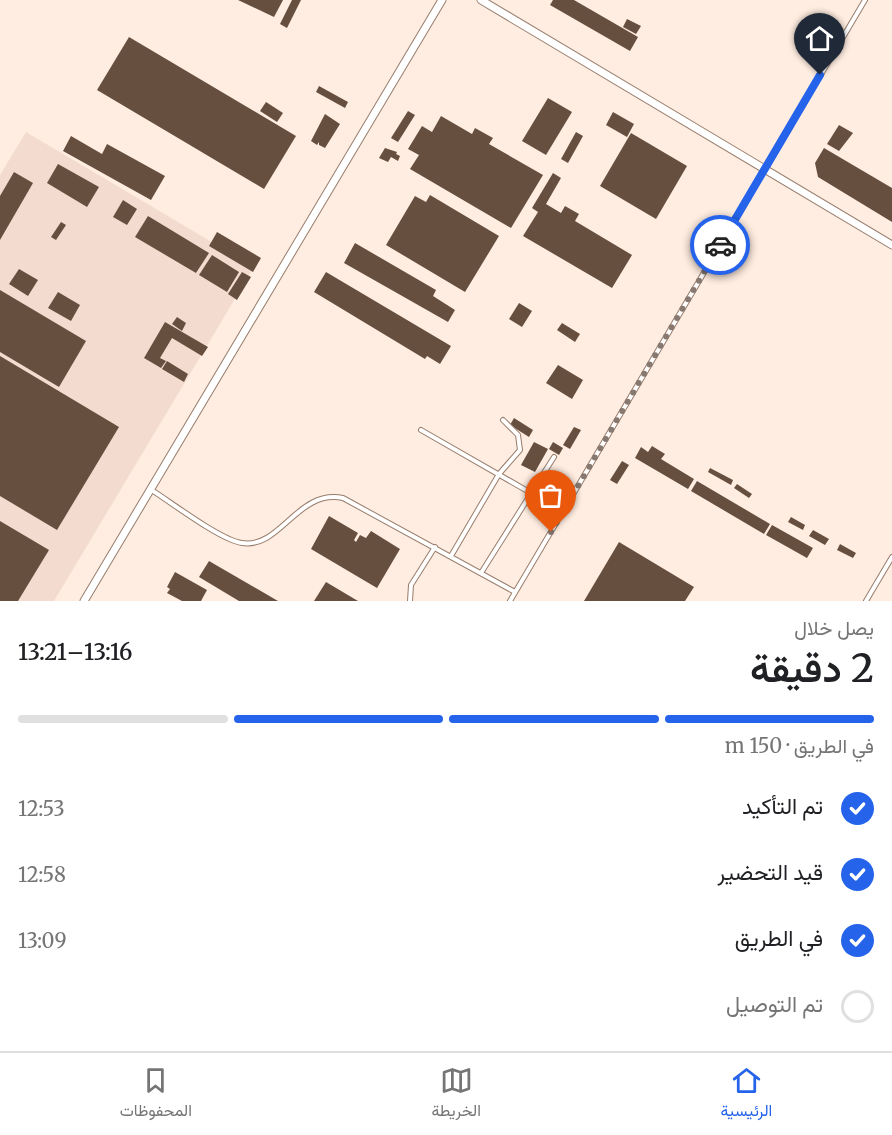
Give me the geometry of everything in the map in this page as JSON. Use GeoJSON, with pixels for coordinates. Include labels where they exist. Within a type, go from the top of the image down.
{"type":"FeatureCollection","features":[{"type":"Feature","properties":{"kind":"street"},"geometry":{"type":"LineString","coordinates":[[84,601],[442,0]]}},
{"type":"Feature","properties":{"kind":"street"},"geometry":{"type":"LineString","coordinates":[[481,0],[892,245]]}},
{"type":"Feature","properties":{"kind":"lane"},"geometry":{"type":"LineString","coordinates":[[510,601],[865,0]]}},
{"type":"Feature","properties":{"kind":"lane"},"geometry":{"type":"LineString","coordinates":[[451,556],[499,474],[517,455],[521,445],[518,435],[503,420]]}},
{"type":"Feature","properties":{"kind":"lane"},"geometry":{"type":"LineString","coordinates":[[421,430],[531,493]]}},
{"type":"Feature","properties":{"kind":"lane"},"geometry":{"type":"LineString","coordinates":[[481,573],[554,457]]}},
{"type":"Feature","properties":{"kind":"lane"},"geometry":{"type":"LineString","coordinates":[[150,489],[230,539],[242,543],[260,541],[312,501],[335,496],[351,501],[515,592]]}},
{"type":"Feature","properties":{"kind":"lane"},"geometry":{"type":"LineString","coordinates":[[410,601],[411,585],[435,547]]}},
{"type":"Feature","properties":{"kind":"lane"},"geometry":{"type":"LineString","coordinates":[[866,601],[892,557]]}},
{"type":"Feature","properties":{"kind":"shaded area"},"geometry":{"type":"Polygon","coordinates":[[[26,132],[254,267],[54,601],[0,601],[0,175],[26,132]]]}},
{"type":"Feature","properties":{"kind":"building"},"geometry":{"type":"Polygon","coordinates":[[[238,0],[283,0],[274,17],[238,0]]]}},
{"type":"Feature","properties":{"kind":"building"},"geometry":{"type":"Polygon","coordinates":[[[292,0],[301,0],[287,28],[280,24],[292,0]]]}},
{"type":"Feature","properties":{"kind":"building"},"geometry":{"type":"Polygon","coordinates":[[[553,0],[574,0],[638,37],[630,51],[550,5],[553,0]]]}},
{"type":"Feature","properties":{"kind":"building"},"geometry":{"type":"Polygon","coordinates":[[[627,19],[641,26],[636,34],[623,27],[627,19]]]}},
{"type":"Feature","properties":{"kind":"building"},"geometry":{"type":"Polygon","coordinates":[[[129,37],[296,136],[264,189],[97,90],[129,37]]]}},
{"type":"Feature","properties":{"kind":"building"},"geometry":{"type":"Polygon","coordinates":[[[319,86],[348,102],[345,108],[316,92],[319,86]]]}},
{"type":"Feature","properties":{"kind":"building"},"geometry":{"type":"Polygon","coordinates":[[[548,98],[572,112],[546,155],[522,141],[548,98]]]}},
{"type":"Feature","properties":{"kind":"building"},"geometry":{"type":"Polygon","coordinates":[[[266,102],[283,113],[277,122],[260,111],[266,102]]]}},
{"type":"Feature","properties":{"kind":"building"},"geometry":{"type":"Polygon","coordinates":[[[408,111],[415,115],[398,142],[391,138],[408,111]]]}},
{"type":"Feature","properties":{"kind":"building"},"geometry":{"type":"Polygon","coordinates":[[[613,112],[634,124],[627,137],[606,125],[613,112]]]}},
{"type":"Feature","properties":{"kind":"building"},"geometry":{"type":"Polygon","coordinates":[[[325,114],[340,124],[325,148],[319,145],[319,142],[317,145],[311,141],[325,114]]]}},
{"type":"Feature","properties":{"kind":"building"},"geometry":{"type":"Polygon","coordinates":[[[441,116],[472,134],[475,128],[493,138],[489,144],[543,175],[511,228],[410,169],[419,155],[408,149],[422,126],[432,132],[441,116]]]}},
{"type":"Feature","properties":{"kind":"building"},"geometry":{"type":"Polygon","coordinates":[[[839,125],[853,133],[839,151],[827,144],[839,125]]]}},
{"type":"Feature","properties":{"kind":"building"},"geometry":{"type":"Polygon","coordinates":[[[576,132],[583,136],[568,163],[561,159],[576,132]]]}},
{"type":"Feature","properties":{"kind":"building"},"geometry":{"type":"Polygon","coordinates":[[[631,133],[687,166],[656,219],[600,186],[631,133]]]}},
{"type":"Feature","properties":{"kind":"building"},"geometry":{"type":"Polygon","coordinates":[[[71,136],[102,154],[107,144],[165,176],[151,200],[63,151],[71,136]]]}},
{"type":"Feature","properties":{"kind":"building"},"geometry":{"type":"Polygon","coordinates":[[[385,148],[397,152],[396,154],[400,156],[398,161],[391,157],[388,162],[379,158],[385,148]]]}},
{"type":"Feature","properties":{"kind":"building"},"geometry":{"type":"Polygon","coordinates":[[[824,148],[892,188],[892,222],[818,177],[815,163],[824,148]]]}},
{"type":"Feature","properties":{"kind":"building"},"geometry":{"type":"Polygon","coordinates":[[[58,164],[99,187],[87,207],[47,183],[58,164]]]}},
{"type":"Feature","properties":{"kind":"building"},"geometry":{"type":"Polygon","coordinates":[[[14,172],[33,183],[0,240],[0,196],[14,172]]]}},
{"type":"Feature","properties":{"kind":"building"},"geometry":{"type":"Polygon","coordinates":[[[553,173],[561,178],[546,204],[561,213],[565,206],[579,214],[575,221],[632,255],[612,288],[523,236],[538,212],[532,208],[553,173]]]}},
{"type":"Feature","properties":{"kind":"building"},"geometry":{"type":"Polygon","coordinates":[[[430,195],[499,236],[465,292],[386,245],[415,196],[426,202],[430,195]]]}},
{"type":"Feature","properties":{"kind":"building"},"geometry":{"type":"Polygon","coordinates":[[[123,200],[137,209],[127,225],[113,217],[123,200]]]}},
{"type":"Feature","properties":{"kind":"building"},"geometry":{"type":"Polygon","coordinates":[[[148,216],[209,253],[196,273],[135,237],[148,216]]]}},
{"type":"Feature","properties":{"kind":"building"},"geometry":{"type":"Polygon","coordinates":[[[61,222],[66,225],[56,240],[51,237],[61,222]]]}},
{"type":"Feature","properties":{"kind":"building"},"geometry":{"type":"Polygon","coordinates":[[[217,232],[261,258],[253,272],[209,246],[217,232]]]}},
{"type":"Feature","properties":{"kind":"building"},"geometry":{"type":"Polygon","coordinates":[[[355,243],[436,290],[433,296],[455,310],[448,322],[344,263],[355,243]]]}},
{"type":"Feature","properties":{"kind":"building"},"geometry":{"type":"Polygon","coordinates":[[[212,255],[239,272],[227,292],[199,275],[212,255]]]}},
{"type":"Feature","properties":{"kind":"building"},"geometry":{"type":"Polygon","coordinates":[[[19,269],[38,280],[28,296],[9,284],[19,269]]]}},
{"type":"Feature","properties":{"kind":"building"},"geometry":{"type":"Polygon","coordinates":[[[242,272],[251,277],[237,300],[228,294],[242,272]]]}},
{"type":"Feature","properties":{"kind":"building"},"geometry":{"type":"Polygon","coordinates":[[[326,272],[451,346],[440,364],[427,356],[425,359],[314,292],[326,272]]]}},
{"type":"Feature","properties":{"kind":"building"},"geometry":{"type":"Polygon","coordinates":[[[0,290],[86,341],[59,387],[0,352],[0,290]]]}},
{"type":"Feature","properties":{"kind":"building"},"geometry":{"type":"Polygon","coordinates":[[[58,292],[80,305],[71,321],[48,308],[58,292]]]}},
{"type":"Feature","properties":{"kind":"building"},"geometry":{"type":"Polygon","coordinates":[[[519,303],[532,311],[522,327],[509,319],[519,303]]]}},
{"type":"Feature","properties":{"kind":"building"},"geometry":{"type":"Polygon","coordinates":[[[177,317],[186,323],[182,331],[172,324],[177,317]]]}},
{"type":"Feature","properties":{"kind":"building"},"geometry":{"type":"Polygon","coordinates":[[[165,322],[208,347],[202,356],[172,338],[160,358],[166,361],[161,368],[144,358],[165,322]]]}},
{"type":"Feature","properties":{"kind":"building"},"geometry":{"type":"Polygon","coordinates":[[[562,323],[580,334],[575,342],[557,330],[562,323]]]}},
{"type":"Feature","properties":{"kind":"building"},"geometry":{"type":"Polygon","coordinates":[[[0,356],[119,427],[57,530],[0,496],[0,356]]]}},
{"type":"Feature","properties":{"kind":"building"},"geometry":{"type":"Polygon","coordinates":[[[167,361],[188,374],[184,382],[162,369],[167,361]]]}},
{"type":"Feature","properties":{"kind":"building"},"geometry":{"type":"Polygon","coordinates":[[[558,365],[583,380],[572,399],[546,383],[558,365]]]}},
{"type":"Feature","properties":{"kind":"building"},"geometry":{"type":"Polygon","coordinates":[[[514,418],[533,430],[529,437],[510,425],[514,418]]]}},
{"type":"Feature","properties":{"kind":"building"},"geometry":{"type":"Polygon","coordinates":[[[574,427],[581,430],[570,449],[563,445],[574,427]]]}},
{"type":"Feature","properties":{"kind":"building"},"geometry":{"type":"Polygon","coordinates":[[[534,442],[548,449],[535,472],[521,465],[534,442]]]}},
{"type":"Feature","properties":{"kind":"building"},"geometry":{"type":"Polygon","coordinates":[[[553,442],[563,448],[559,455],[549,449],[553,442]]]}},
{"type":"Feature","properties":{"kind":"building"},"geometry":{"type":"Polygon","coordinates":[[[652,446],[665,454],[661,459],[694,479],[688,489],[635,458],[641,447],[648,452],[652,446]]]}},
{"type":"Feature","properties":{"kind":"building"},"geometry":{"type":"Polygon","coordinates":[[[622,461],[629,465],[617,484],[610,480],[622,461]]]}},
{"type":"Feature","properties":{"kind":"building"},"geometry":{"type":"Polygon","coordinates":[[[710,468],[733,480],[731,485],[708,472],[710,468]]]}},
{"type":"Feature","properties":{"kind":"building"},"geometry":{"type":"Polygon","coordinates":[[[697,481],[770,524],[764,534],[691,491],[697,481]]]}},
{"type":"Feature","properties":{"kind":"building"},"geometry":{"type":"Polygon","coordinates":[[[737,484],[752,494],[749,498],[734,488],[737,484]]]}},
{"type":"Feature","properties":{"kind":"building"},"geometry":{"type":"Polygon","coordinates":[[[329,516],[358,533],[354,540],[356,542],[360,535],[366,538],[371,531],[400,549],[377,588],[311,549],[329,516]]]}},
{"type":"Feature","properties":{"kind":"building"},"geometry":{"type":"Polygon","coordinates":[[[791,517],[805,525],[803,530],[788,522],[791,517]]]}},
{"type":"Feature","properties":{"kind":"building"},"geometry":{"type":"Polygon","coordinates":[[[0,521],[49,550],[18,601],[0,601],[0,521]]]}},
{"type":"Feature","properties":{"kind":"building"},"geometry":{"type":"Polygon","coordinates":[[[772,525],[813,548],[807,558],[766,535],[772,525]]]}},
{"type":"Feature","properties":{"kind":"building"},"geometry":{"type":"Polygon","coordinates":[[[813,530],[829,539],[825,545],[809,536],[813,530]]]}},
{"type":"Feature","properties":{"kind":"building"},"geometry":{"type":"Polygon","coordinates":[[[619,542],[694,587],[685,601],[584,601],[619,542]]]}},
{"type":"Feature","properties":{"kind":"building"},"geometry":{"type":"Polygon","coordinates":[[[840,544],[856,553],[853,558],[837,550],[840,544]]]}},
{"type":"Feature","properties":{"kind":"building"},"geometry":{"type":"Polygon","coordinates":[[[209,561],[278,601],[239,601],[199,577],[209,561]]]}},
{"type":"Feature","properties":{"kind":"building"},"geometry":{"type":"Polygon","coordinates":[[[175,572],[207,590],[201,601],[182,601],[167,593],[170,589],[167,587],[175,572]]]}},
{"type":"Feature","properties":{"kind":"building"},"geometry":{"type":"Polygon","coordinates":[[[326,582],[358,601],[314,601],[326,582]]]}},
{"type":"Feature","properties":{"kind":"way so far"},"geometry":{"type":"LineString","coordinates":[[551,532],[720,245]]}},
{"type":"Feature","properties":{"kind":"route"},"geometry":{"type":"LineString","coordinates":[[720,245],[820,75]]}}]}
